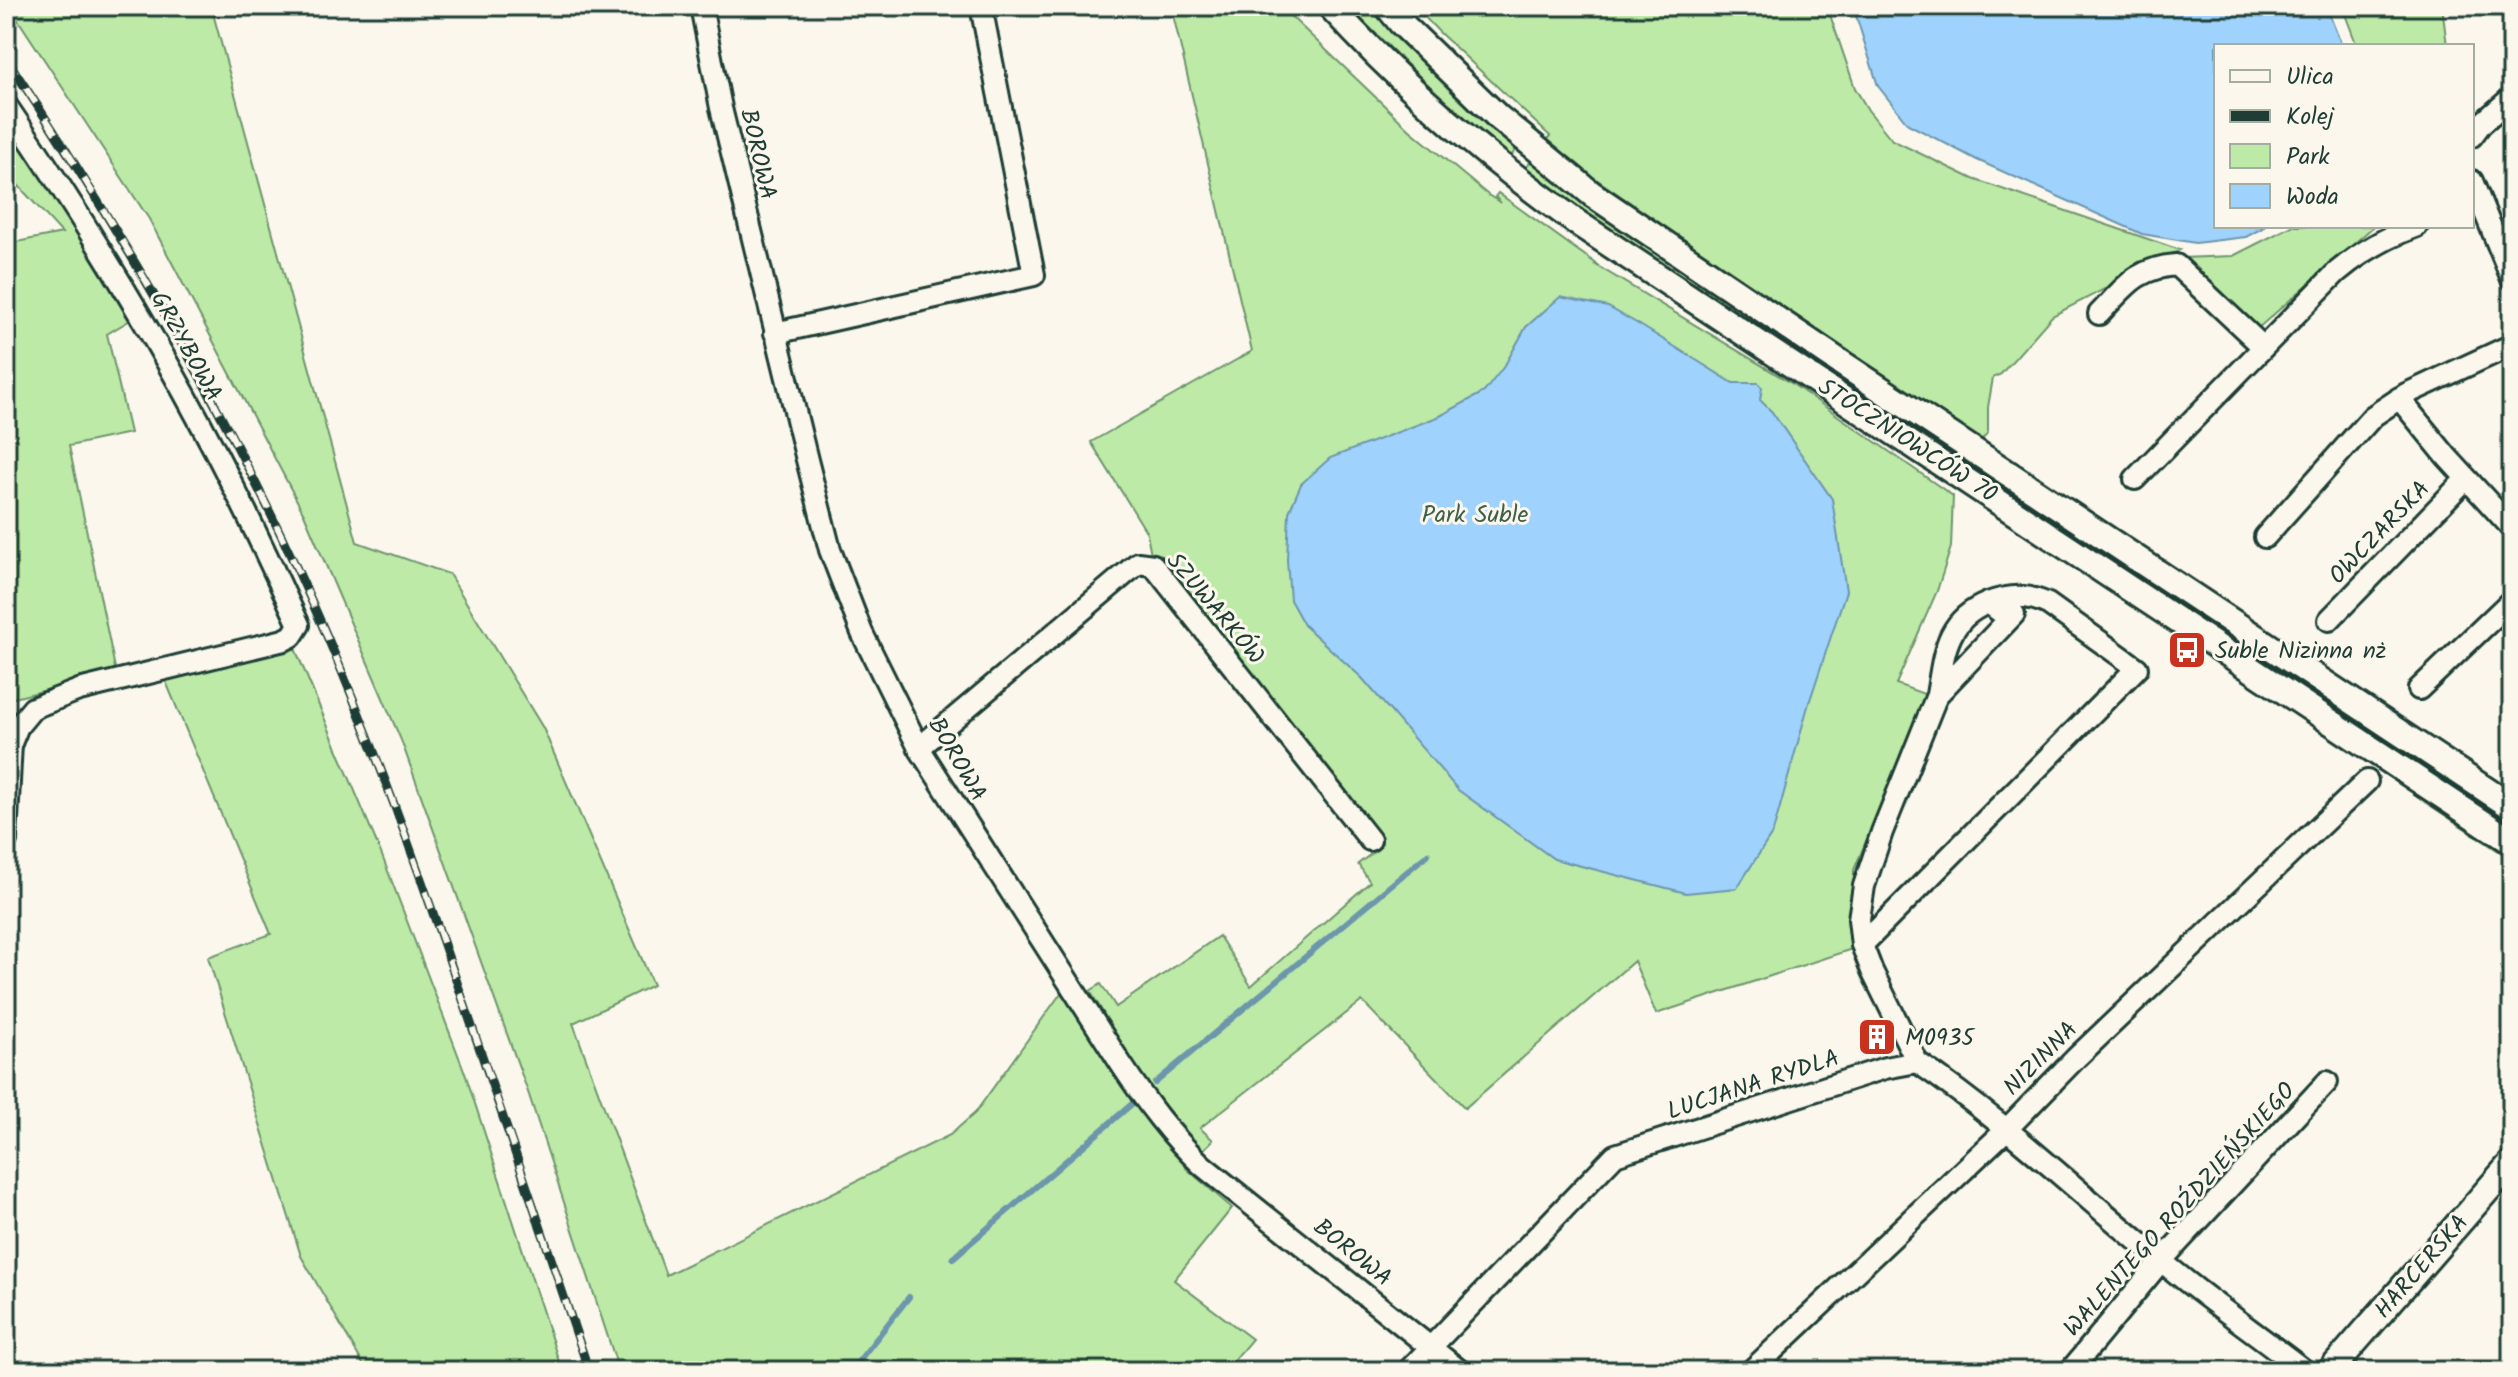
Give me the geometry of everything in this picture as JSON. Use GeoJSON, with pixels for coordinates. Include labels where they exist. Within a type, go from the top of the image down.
{"type":"FeatureCollection","features":[{"type":"Feature","properties":{"kind":"street","name":"BOROWA"},"geometry":{"type":"LineString","coordinates":[[701,6],[721,108],[830,550],[862,633],[919,748],[1121,1064],[1171,1134],[1203,1166],[1460,1371]]}},
{"type":"Feature","properties":{"kind":"street"},"geometry":{"type":"LineString","coordinates":[[775,333],[1034,275],[981,6]]}},
{"type":"Feature","properties":{"kind":"street","name":"STOCZNIOWCÓW 70"},"geometry":{"type":"LineString","coordinates":[[1330,6],[1398,75],[1472,142],[1576,222],[2512,842]]}},
{"type":"Feature","properties":{"kind":"street","name":"STOCZNIOWCÓW 70"},"geometry":{"type":"LineString","coordinates":[[1387,6],[1498,117],[1592,194],[2512,807]]}},
{"type":"Feature","properties":{"kind":"street"},"geometry":{"type":"LineString","coordinates":[[2474,133],[2512,97]]}},
{"type":"Feature","properties":{"kind":"street","name":"GRZYBOWA"},"geometry":{"type":"LineString","coordinates":[[6,105],[135,305],[231,482],[299,625],[292,636],[284,640],[79,690],[33,708],[18,726],[11,743],[6,840]]}},
{"type":"Feature","properties":{"kind":"street"},"geometry":{"type":"LineString","coordinates":[[2476,205],[2512,279]]}},
{"type":"Feature","properties":{"kind":"street"},"geometry":{"type":"LineString","coordinates":[[2135,479],[2337,272],[2364,250],[2412,228]]}},
{"type":"Feature","properties":{"kind":"street"},"geometry":{"type":"LineString","coordinates":[[2099,314],[2139,274],[2176,265],[2262,346]]}},
{"type":"Feature","properties":{"kind":"street"},"geometry":{"type":"LineString","coordinates":[[2265,537],[2373,416],[2399,398],[2512,345]]}},
{"type":"Feature","properties":{"kind":"street","name":"OWCZARSKA"},"geometry":{"type":"LineString","coordinates":[[2399,398],[2466,479],[2512,528]]}},
{"type":"Feature","properties":{"kind":"street","name":"OWCZARSKA"},"geometry":{"type":"LineString","coordinates":[[2329,620],[2466,479]]}},
{"type":"Feature","properties":{"kind":"street","name":"SZUWARKÓW"},"geometry":{"type":"LineString","coordinates":[[919,748],[1138,563],[1153,565],[1370,840]]}},
{"type":"Feature","properties":{"kind":"street"},"geometry":{"type":"LineString","coordinates":[[1862,945],[2137,668],[2048,604],[2034,598],[2019,595],[2004,597],[1972,609],[1958,622],[1944,651],[1937,695],[1882,832],[1864,886],[1859,919],[1862,945],[1917,1062],[2006,1130],[2161,1261],[2305,1371]]}},
{"type":"Feature","properties":{"kind":"street"},"geometry":{"type":"LineString","coordinates":[[2419,689],[2512,600]]}},
{"type":"Feature","properties":{"kind":"street"},"geometry":{"type":"LineString","coordinates":[[1988,603],[2003,614],[2006,622]]}},
{"type":"Feature","properties":{"kind":"street"},"geometry":{"type":"LineString","coordinates":[[1937,695],[2017,610],[2029,604],[2048,604]]}},
{"type":"Feature","properties":{"kind":"street","name":"NIZINNA"},"geometry":{"type":"LineString","coordinates":[[1751,1371],[2367,781]]}},
{"type":"Feature","properties":{"kind":"street","name":"LUCJANA RYDLA"},"geometry":{"type":"LineString","coordinates":[[1408,1371],[1615,1155],[1885,1068],[1917,1062]]}},
{"type":"Feature","properties":{"kind":"street","name":"WALENTEGO ROŹDZIEŃSKIEGO"},"geometry":{"type":"LineString","coordinates":[[2070,1371],[2161,1261],[2327,1082]]}},
{"type":"Feature","properties":{"kind":"street","name":"HARCERSKA"},"geometry":{"type":"LineString","coordinates":[[2330,1371],[2512,1162]]}},
{"type":"Feature","properties":{"kind":"green space"},"geometry":{"type":"Polygon","coordinates":[[[9,6],[211,6],[357,542],[449,574],[543,728],[653,985],[573,1023],[666,1275],[950,1135],[975,1113],[1061,993],[1082,1015],[1189,1164],[1186,1168],[1232,1208],[1174,1280],[1252,1339],[1225,1371],[619,1371],[529,1095],[401,740],[304,514],[149,219],[9,6]]]}},
{"type":"Feature","properties":{"kind":"green space","name":"Park Suble"},"geometry":{"type":"Polygon","coordinates":[[[1171,6],[1280,6],[1410,130],[1488,195],[1501,203],[1495,197],[1498,193],[1596,265],[1791,383],[1953,496],[1951,547],[1937,591],[1896,684],[1927,695],[1854,870],[1852,949],[1656,1014],[1634,961],[1465,1108],[1362,1001],[1200,1128],[1213,1140],[1202,1151],[1169,1114],[1090,991],[1101,984],[1116,1007],[1219,936],[1251,986],[1370,882],[1358,864],[1379,848],[1153,565],[1147,533],[1091,442],[1252,351],[1171,6]]]}},
{"type":"Feature","properties":{"kind":"green space"},"geometry":{"type":"Polygon","coordinates":[[[1348,6],[1370,6],[1517,149],[1509,158],[1451,108],[1348,6]]]}},
{"type":"Feature","properties":{"kind":"green space"},"geometry":{"type":"Polygon","coordinates":[[[1414,6],[1827,6],[1855,88],[1892,140],[1973,179],[2180,250],[2052,316],[2001,374],[1993,378],[1988,432],[1981,441],[1544,143],[1550,136],[1414,6]]]}},
{"type":"Feature","properties":{"kind":"green space"},"geometry":{"type":"Polygon","coordinates":[[[2342,6],[2442,6],[2447,44],[2356,44],[2342,6]]]}},
{"type":"Feature","properties":{"kind":"green space"},"geometry":{"type":"Polygon","coordinates":[[[6,127],[50,189],[132,319],[107,334],[130,433],[69,446],[116,673],[6,700],[6,244],[62,233],[6,172],[6,127]]]}},
{"type":"Feature","properties":{"kind":"green space"},"geometry":{"type":"Polygon","coordinates":[[[1531,161],[1588,204],[1971,462],[1968,467],[1579,209],[1524,170],[1531,161]]]}},
{"type":"Feature","properties":{"kind":"green space"},"geometry":{"type":"Polygon","coordinates":[[[2288,228],[2372,228],[2256,330],[2182,258],[2233,256],[2288,228]]]}},
{"type":"Feature","properties":{"kind":"green space"},"geometry":{"type":"Polygon","coordinates":[[[1983,470],[2183,602],[2180,607],[1980,474],[1983,470]]]}},
{"type":"Feature","properties":{"kind":"green space"},"geometry":{"type":"Polygon","coordinates":[[[2193,609],[2388,739],[2386,744],[2190,614],[2193,609]]]}},
{"type":"Feature","properties":{"kind":"green space"},"geometry":{"type":"Polygon","coordinates":[[[294,646],[381,853],[465,1073],[562,1371],[367,1371],[301,1256],[208,957],[271,934],[164,677],[294,646]]]}},
{"type":"Feature","properties":{"kind":"green space"},"geometry":{"type":"Polygon","coordinates":[[[2404,748],[2503,815],[2501,820],[2401,753],[2404,748]]]}},
{"type":"Feature","properties":{"kind":"green space"},"geometry":{"type":"Polygon","coordinates":[[[2383,770],[2512,854],[2512,860],[2425,802],[2383,770]]]}},
{"type":"Feature","properties":{"kind":"water"},"geometry":{"type":"Polygon","coordinates":[[[1853,6],[2326,6],[2341,44],[2214,44],[2214,228],[2262,228],[2246,237],[2195,243],[2142,234],[1977,160],[1908,124],[1878,86],[1853,6]]]}},
{"type":"Feature","properties":{"kind":"water"},"geometry":{"type":"Polygon","coordinates":[[[1560,297],[1608,307],[1733,383],[1758,383],[1762,388],[1760,400],[1772,412],[1832,499],[1846,591],[1808,706],[1773,832],[1737,888],[1686,893],[1554,859],[1458,790],[1362,678],[1304,625],[1290,600],[1287,560],[1289,512],[1301,484],[1330,458],[1440,416],[1484,392],[1505,365],[1526,327],[1560,297]]]}},
{"type":"Feature","properties":{"kind":"waterway"},"geometry":{"type":"LineString","coordinates":[[1155,1083],[1428,854]]}},
{"type":"Feature","properties":{"kind":"waterway"},"geometry":{"type":"LineString","coordinates":[[953,1258],[1133,1103]]}},
{"type":"Feature","properties":{"kind":"waterway"},"geometry":{"type":"LineString","coordinates":[[851,1371],[909,1297]]}},
{"type":"Feature","properties":{"kind":"railway"},"geometry":{"type":"LineString","coordinates":[[6,58],[95,197],[179,339],[256,485],[326,634],[415,862],[589,1371]]}},
{"type":"Feature","properties":{"kind":"place","name":"Suble Nizinna nż"},"geometry":{"type":"Point","coordinates":[2187,650]}},
{"type":"Feature","properties":{"kind":"place","name":"M0935"},"geometry":{"type":"Point","coordinates":[1877,1037]}}]}
